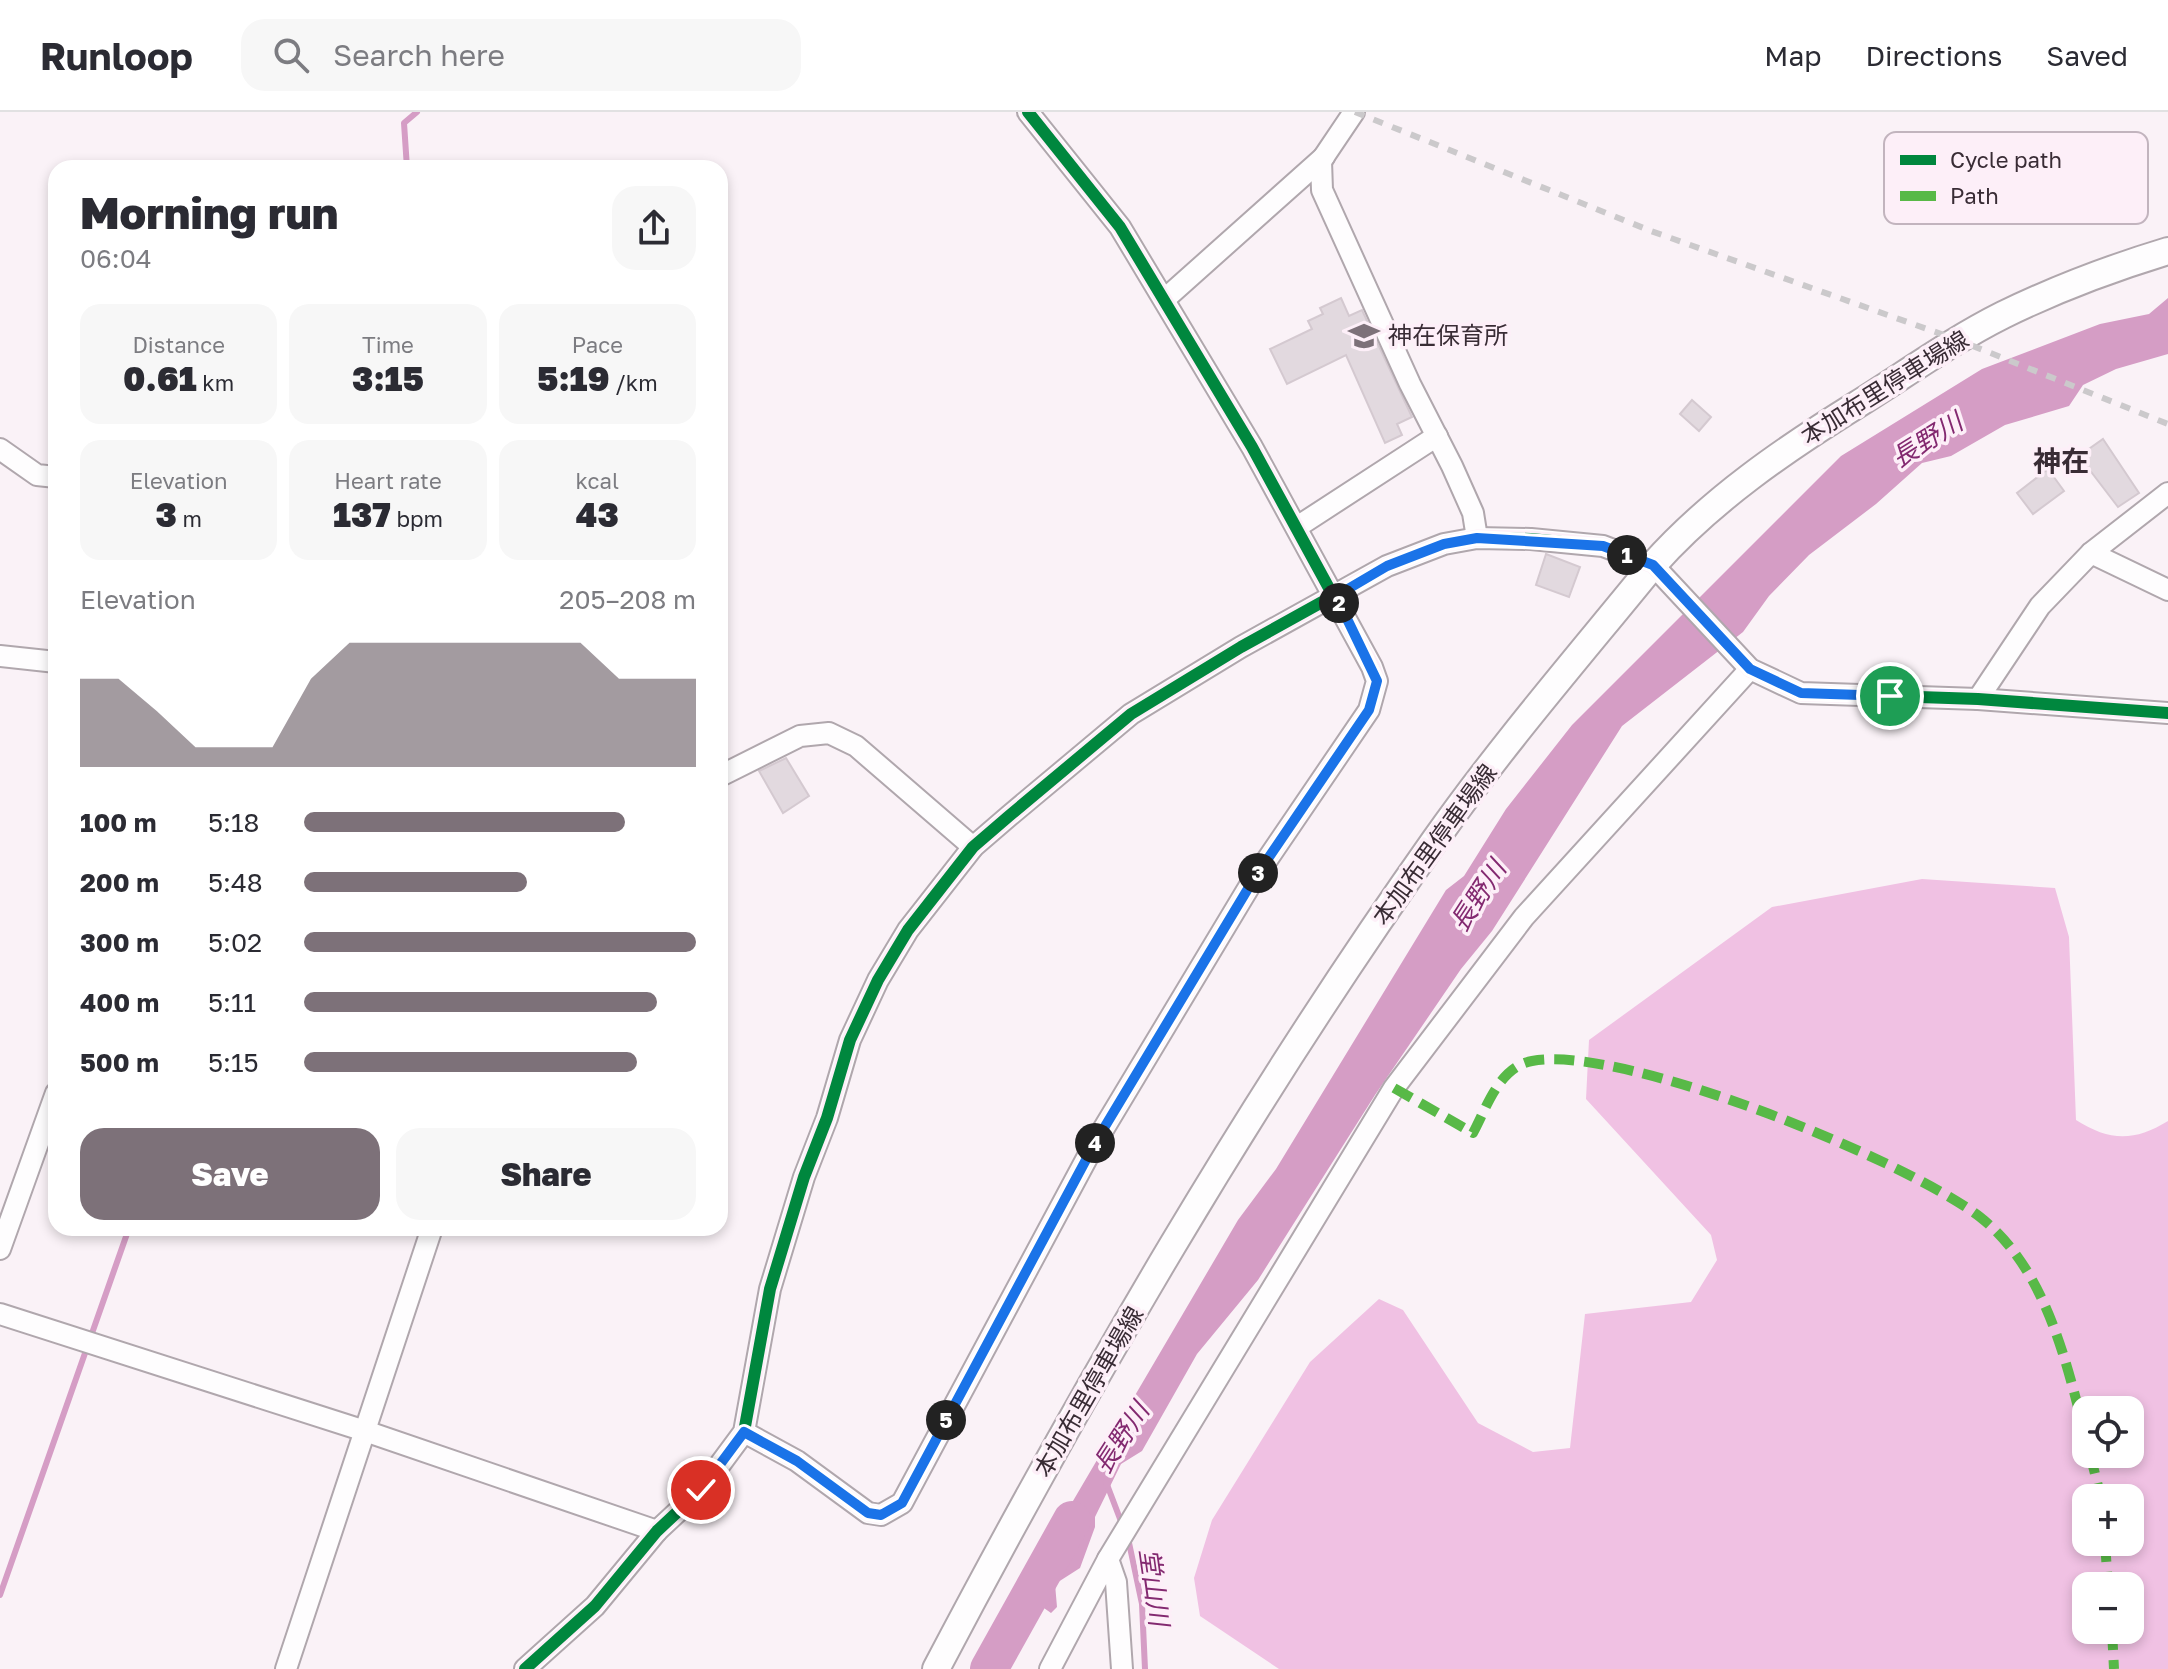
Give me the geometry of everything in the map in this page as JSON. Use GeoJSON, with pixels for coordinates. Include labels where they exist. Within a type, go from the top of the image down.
{"type":"FeatureCollection","features":[{"type":"Feature","properties":{"kind":"main road","name":"本加布里停車場線"},"geometry":{"type":"LineString","coordinates":[[936,1669],[1110,1353],[1243,1130],[1338,983],[1436,838],[1653,565],[1680,535],[1801,439],[1958,340],[2003,315],[2062,289],[2168,251]]}},
{"type":"Feature","properties":{"kind":"street"},"geometry":{"type":"LineString","coordinates":[[744,1432],[797,1461],[868,1513],[881,1515],[902,1503],[1095,1143],[1252,882],[1369,710],[1377,681],[1336,596],[1166,298],[1120,227],[1028,112]]}},
{"type":"Feature","properties":{"kind":"street"},"geometry":{"type":"LineString","coordinates":[[1354,112],[1334,137],[1320,174],[1327,206],[1473,513],[1477,538]]}},
{"type":"Feature","properties":{"kind":"street"},"geometry":{"type":"LineString","coordinates":[[1166,298],[1326,155]]}},
{"type":"Feature","properties":{"kind":"street"},"geometry":{"type":"LineString","coordinates":[[1297,527],[1437,436]]}},
{"type":"Feature","properties":{"kind":"street"},"geometry":{"type":"LineString","coordinates":[[0,449],[37,475],[48,476]]}},
{"type":"Feature","properties":{"kind":"street"},"geometry":{"type":"LineString","coordinates":[[1978,699],[2040,606],[2091,553],[2168,493]]}},
{"type":"Feature","properties":{"kind":"street"},"geometry":{"type":"LineString","coordinates":[[525,1669],[595,1606],[657,1531],[701,1490],[744,1432],[770,1289],[850,1040],[878,980],[908,930],[973,847],[1131,714],[1241,647],[1387,566],[1444,544],[1477,538],[1603,546],[1653,565],[1750,669],[1801,693],[1978,699],[2168,713]]}},
{"type":"Feature","properties":{"kind":"street"},"geometry":{"type":"LineString","coordinates":[[2091,553],[2168,590]]}},
{"type":"Feature","properties":{"kind":"street"},"geometry":{"type":"LineString","coordinates":[[0,656],[48,661]]}},
{"type":"Feature","properties":{"kind":"street"},"geometry":{"type":"LineString","coordinates":[[1050,1669],[1108,1559],[1394,1088],[1524,917],[1750,669]]}},
{"type":"Feature","properties":{"kind":"street"},"geometry":{"type":"LineString","coordinates":[[728,772],[800,736],[829,733],[856,746],[973,847]]}},
{"type":"Feature","properties":{"kind":"street"},"geometry":{"type":"LineString","coordinates":[[0,1249],[48,1115]]}},
{"type":"Feature","properties":{"kind":"street"},"geometry":{"type":"LineString","coordinates":[[286,1669],[429,1236]]}},
{"type":"Feature","properties":{"kind":"street"},"geometry":{"type":"LineString","coordinates":[[0,1314],[365,1431],[657,1531]]}},
{"type":"Feature","properties":{"kind":"street"},"geometry":{"type":"LineString","coordinates":[[1108,1559],[1116,1582],[1122,1669]]}},
{"type":"Feature","properties":{"kind":"shaded area"},"geometry":{"type":"Polygon","coordinates":[[[1922,879],[2055,888],[2069,937],[2076,1120],[2100,1132],[2122,1136],[2144,1133],[2168,1121],[2168,1669],[1279,1669],[1200,1616],[1194,1578],[1212,1520],[1310,1362],[1379,1299],[1403,1310],[1478,1423],[1533,1452],[1570,1448],[1585,1314],[1691,1302],[1717,1260],[1711,1235],[1586,1099],[1589,1040],[1772,907],[1922,879]]]}},
{"type":"Feature","properties":{"kind":"water"},"geometry":{"type":"Polygon","coordinates":[[[2168,298],[2168,354],[2116,369],[2083,385],[2069,406],[2005,425],[1951,456],[1922,463],[1876,504],[1809,555],[1769,596],[1743,632],[1622,726],[1492,931],[1461,969],[1375,1095],[1258,1280],[1197,1354],[1142,1451],[1121,1464],[1095,1517],[1095,1527],[1080,1568],[1055,1584],[1057,1607],[1051,1613],[1034,1601],[1049,1576],[1043,1552],[1238,1220],[1276,1169],[1446,890],[1464,876],[1506,809],[1572,725],[1841,456],[1982,369],[2100,324],[2149,314],[2168,298]]]}},
{"type":"Feature","properties":{"kind":"building"},"geometry":{"type":"Polygon","coordinates":[[[1341,298],[1349,316],[1362,310],[1412,417],[1397,424],[1402,435],[1385,443],[1346,355],[1287,384],[1270,349],[1312,329],[1308,321],[1323,314],[1320,308],[1341,298]]]}},
{"type":"Feature","properties":{"kind":"building"},"geometry":{"type":"Polygon","coordinates":[[[1692,400],[1711,417],[1699,431],[1680,414],[1692,400]]]}},
{"type":"Feature","properties":{"kind":"building"},"geometry":{"type":"Polygon","coordinates":[[[2103,439],[2139,493],[2118,507],[2079,456],[2103,439]]]}},
{"type":"Feature","properties":{"kind":"building"},"geometry":{"type":"Polygon","coordinates":[[[2048,469],[2064,491],[2033,514],[2017,493],[2048,469]]]}},
{"type":"Feature","properties":{"kind":"building"},"geometry":{"type":"Polygon","coordinates":[[[1546,554],[1580,567],[1569,597],[1536,585],[1546,554]]]}},
{"type":"Feature","properties":{"kind":"building"},"geometry":{"type":"Polygon","coordinates":[[[786,758],[809,796],[783,813],[759,771],[786,758]]]}},
{"type":"Feature","properties":{"kind":"waterway"},"geometry":{"type":"LineString","coordinates":[[406,160],[404,123],[417,112]]}},
{"type":"Feature","properties":{"kind":"waterway"},"geometry":{"type":"LineString","coordinates":[[0,1595],[126,1236]]}},
{"type":"Feature","properties":{"kind":"waterway","name":"堂山川"},"geometry":{"type":"LineString","coordinates":[[1106,1482],[1122,1524]]}},
{"type":"Feature","properties":{"kind":"waterway","name":"長野川"},"geometry":{"type":"LineString","coordinates":[[989,1669],[1072,1520]]}},
{"type":"Feature","properties":{"kind":"waterway","name":"堂山川"},"geometry":{"type":"LineString","coordinates":[[1128,1538],[1142,1604],[1145,1669]]}},
{"type":"Feature","properties":{"kind":"railway"},"geometry":{"type":"LineString","coordinates":[[1355,112],[1651,231],[1958,340],[2168,424]]}},
{"type":"Feature","properties":{"kind":"marked path"},"geometry":{"type":"LineString","coordinates":[[1394,1088],[1473,1133],[1495,1090],[1511,1071],[1532,1061],[1574,1060],[1630,1070],[1694,1088],[1762,1111],[1891,1166],[1943,1193],[1980,1217],[2003,1238],[2037,1289],[2061,1348],[2075,1396]]}},
{"type":"Feature","properties":{"kind":"marked path"},"geometry":{"type":"LineString","coordinates":[[2094,1468],[2098,1484]]}},
{"type":"Feature","properties":{"kind":"marked path"},"geometry":{"type":"LineString","coordinates":[[2106,1556],[2107,1572]]}},
{"type":"Feature","properties":{"kind":"marked path"},"geometry":{"type":"LineString","coordinates":[[2113,1644],[2114,1669]]}},
{"type":"Feature","properties":{"kind":"cycle path"},"geometry":{"type":"LineString","coordinates":[[744,1432],[797,1461],[868,1513],[881,1515],[902,1503],[1095,1143],[1252,882],[1369,710],[1377,681],[1252,447],[1120,227],[1028,112]]}},
{"type":"Feature","properties":{"kind":"cycle path"},"geometry":{"type":"LineString","coordinates":[[525,1669],[595,1606],[657,1531],[701,1490],[744,1432],[770,1289],[804,1177],[827,1118],[850,1040],[878,980],[908,930],[973,847],[1009,816],[1131,714],[1241,647],[1387,566],[1444,544],[1477,538],[1531,539],[1603,546],[1653,565],[1750,669],[1801,693],[1978,699],[2168,713]]}},
{"type":"Feature","properties":{"kind":"place","name":"神在保育所"},"geometry":{"type":"Point","coordinates":[1364,336]}},
{"type":"Feature","properties":{"kind":"district","name":"神在"},"geometry":{"type":"Point","coordinates":[2061,461]}},
{"type":"Feature","properties":{"kind":"route"},"geometry":{"type":"LineString","coordinates":[[701,1490],[744,1432],[797,1461],[868,1513],[881,1515],[902,1503],[1095,1143],[1252,882],[1369,710],[1377,681],[1336,596],[1387,566],[1444,544],[1477,538],[1531,539],[1603,546],[1653,565],[1750,669],[1801,693],[1890,696]]}}]}
